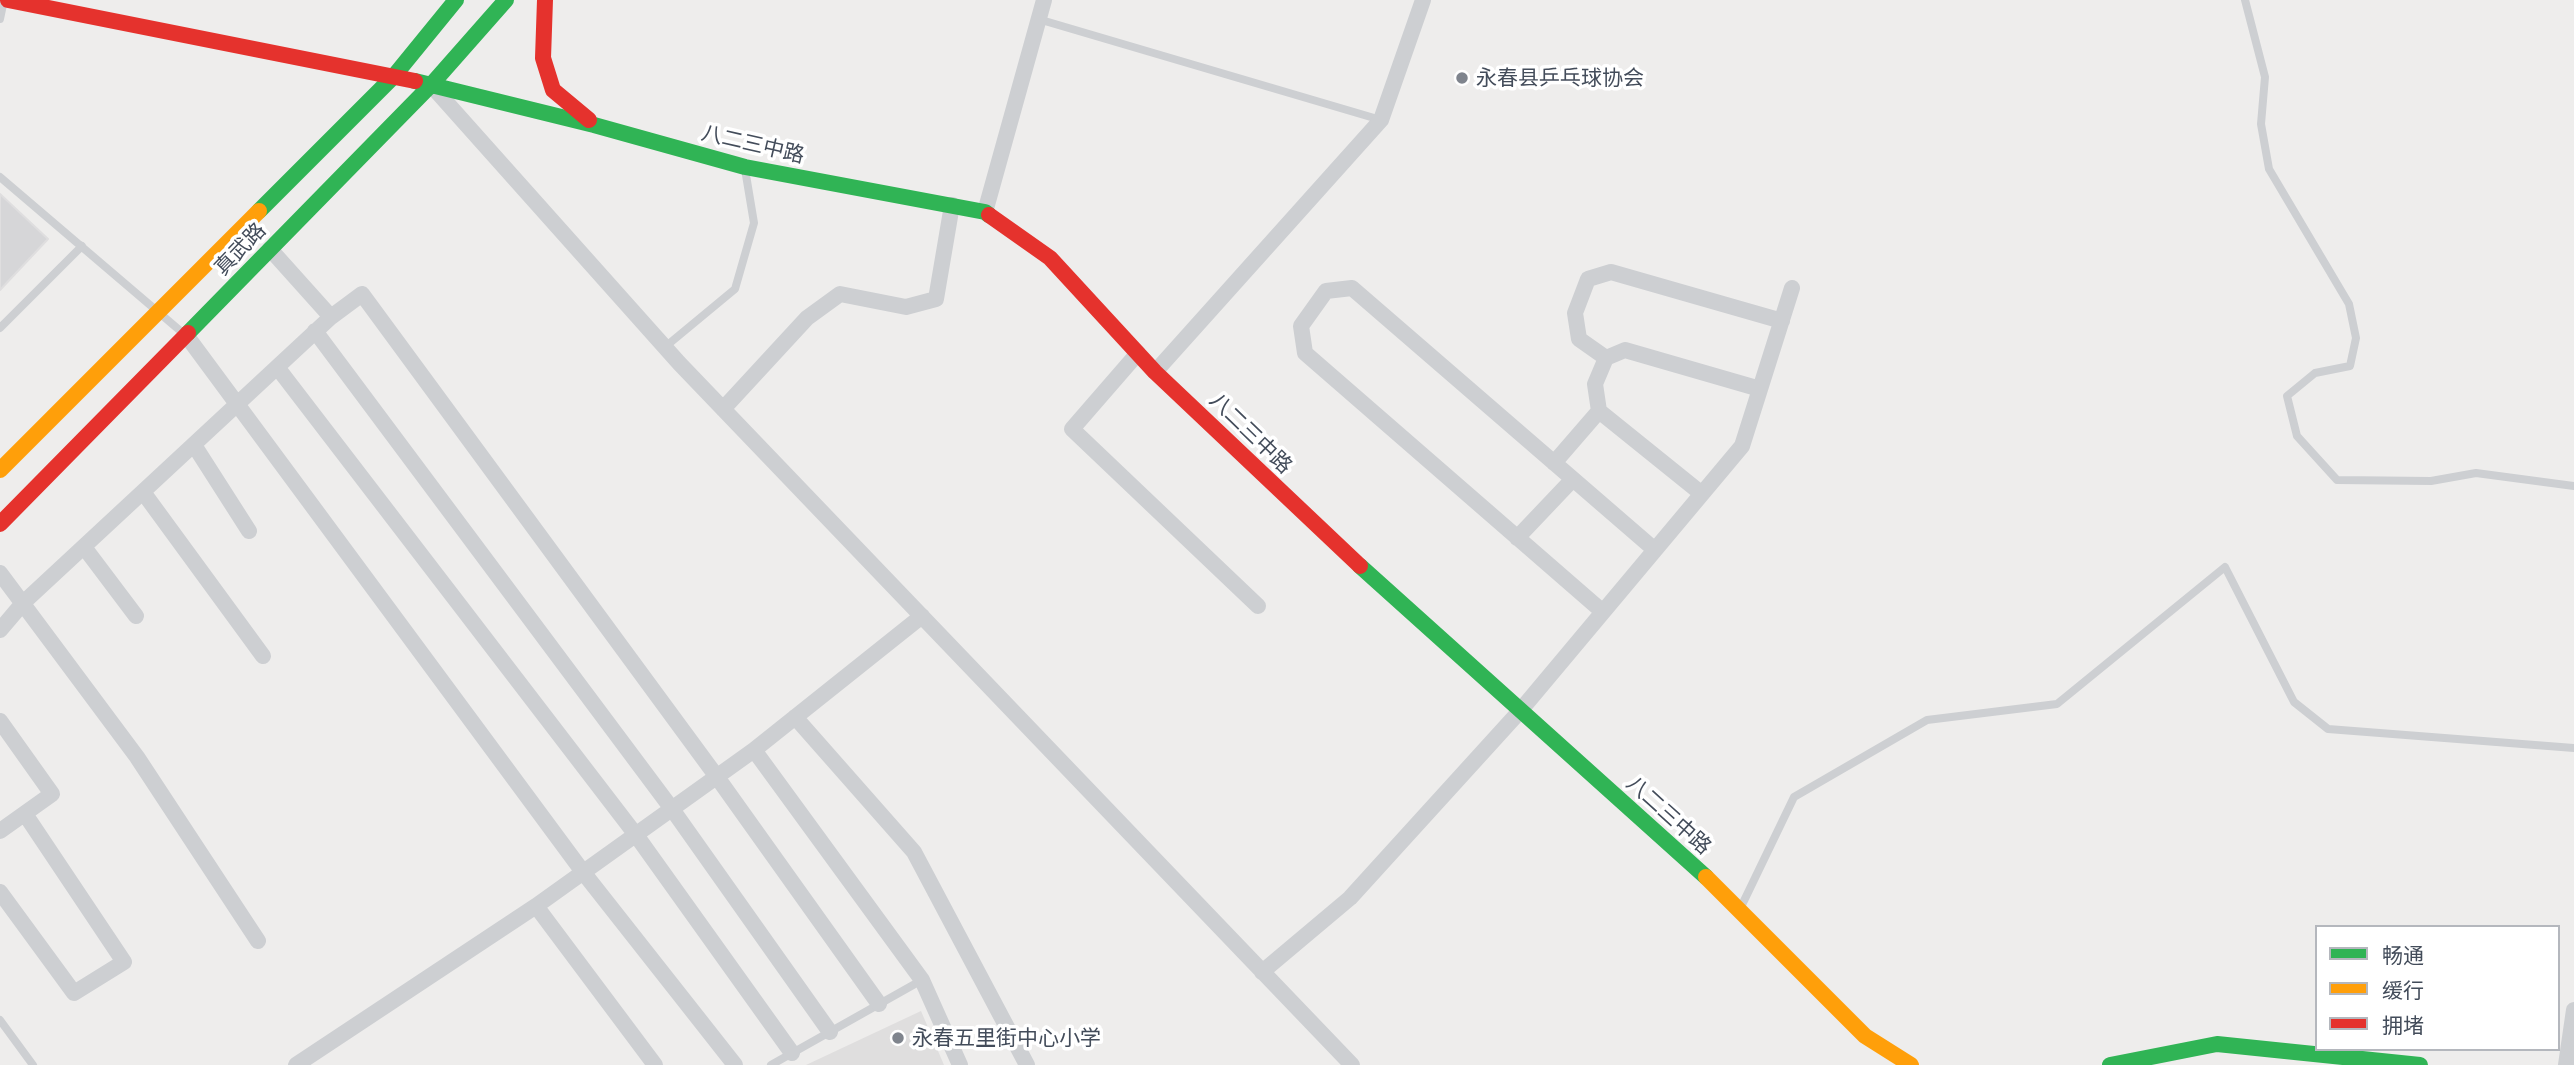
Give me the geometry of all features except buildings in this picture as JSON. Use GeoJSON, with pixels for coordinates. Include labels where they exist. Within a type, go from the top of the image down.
{"type":"FeatureCollection","features":[{"type":"Feature","properties":{"kind":"main road","name":"八二三中路"},"geometry":{"type":"LineString","coordinates":[[6,0],[394,76],[594,125],[745,167],[985,212],[1049,258],[1155,372],[1401,605],[1695,867],[1865,1036],[1911,1065]]}},
{"type":"Feature","properties":{"kind":"main road","name":"真武路"},"geometry":{"type":"LineString","coordinates":[[0,470],[394,76],[456,0]]}},
{"type":"Feature","properties":{"kind":"main road","name":"真武路"},"geometry":{"type":"LineString","coordinates":[[0,524],[431,85],[506,0]]}},
{"type":"Feature","properties":{"kind":"main road"},"geometry":{"type":"LineString","coordinates":[[545,0],[544,58],[552,90],[594,125]]}},
{"type":"Feature","properties":{"kind":"main road"},"geometry":{"type":"LineString","coordinates":[[2110,1065],[2217,1044],[2420,1065]]}},
{"type":"Feature","properties":{"kind":"street"},"geometry":{"type":"LineString","coordinates":[[985,212],[1044,0]]}},
{"type":"Feature","properties":{"kind":"street"},"geometry":{"type":"LineString","coordinates":[[1155,372],[1381,120],[1423,0]]}},
{"type":"Feature","properties":{"kind":"street"},"geometry":{"type":"LineString","coordinates":[[431,85],[723,409],[1352,1065]]}},
{"type":"Feature","properties":{"kind":"street"},"geometry":{"type":"LineString","coordinates":[[723,409],[807,318],[840,294],[906,307],[936,299],[952,205]]}},
{"type":"Feature","properties":{"kind":"street"},"geometry":{"type":"LineString","coordinates":[[270,249],[331,317]]}},
{"type":"Feature","properties":{"kind":"street"},"geometry":{"type":"LineString","coordinates":[[1606,358],[1579,339],[1575,313],[1588,279],[1611,272],[1782,321]]}},
{"type":"Feature","properties":{"kind":"street"},"geometry":{"type":"LineString","coordinates":[[1603,612],[1305,353],[1301,326],[1326,291],[1352,288],[1655,550]]}},
{"type":"Feature","properties":{"kind":"street"},"geometry":{"type":"LineString","coordinates":[[1262,972],[1350,898],[1520,711],[1742,446],[1792,288]]}},
{"type":"Feature","properties":{"kind":"street"},"geometry":{"type":"LineString","coordinates":[[0,630],[23,603],[315,331],[362,294],[717,776],[879,1004]]}},
{"type":"Feature","properties":{"kind":"street"},"geometry":{"type":"LineString","coordinates":[[315,331],[672,808],[830,1032]]}},
{"type":"Feature","properties":{"kind":"street"},"geometry":{"type":"LineString","coordinates":[[186,335],[583,872],[735,1065]]}},
{"type":"Feature","properties":{"kind":"street"},"geometry":{"type":"LineString","coordinates":[[1702,495],[1599,411],[1595,384],[1606,358],[1625,350],[1760,388]]}},
{"type":"Feature","properties":{"kind":"street"},"geometry":{"type":"LineString","coordinates":[[1138,353],[1072,429],[1258,606]]}},
{"type":"Feature","properties":{"kind":"street"},"geometry":{"type":"LineString","coordinates":[[278,367],[636,835],[792,1053]]}},
{"type":"Feature","properties":{"kind":"street"},"geometry":{"type":"LineString","coordinates":[[1554,463],[1599,411]]}},
{"type":"Feature","properties":{"kind":"street"},"geometry":{"type":"LineString","coordinates":[[194,445],[248,531]]}},
{"type":"Feature","properties":{"kind":"street"},"geometry":{"type":"LineString","coordinates":[[1517,538],[1573,479]]}},
{"type":"Feature","properties":{"kind":"street"},"geometry":{"type":"LineString","coordinates":[[143,492],[263,656]]}},
{"type":"Feature","properties":{"kind":"street"},"geometry":{"type":"LineString","coordinates":[[83,547],[136,617]]}},
{"type":"Feature","properties":{"kind":"street"},"geometry":{"type":"LineString","coordinates":[[0,573],[138,758],[258,942]]}},
{"type":"Feature","properties":{"kind":"street"},"geometry":{"type":"LineString","coordinates":[[296,1065],[536,906],[636,835],[754,750],[922,616]]}},
{"type":"Feature","properties":{"kind":"street"},"geometry":{"type":"LineString","coordinates":[[795,717],[914,852],[1027,1065]]}},
{"type":"Feature","properties":{"kind":"street"},"geometry":{"type":"LineString","coordinates":[[0,721],[52,794],[0,831]]}},
{"type":"Feature","properties":{"kind":"street"},"geometry":{"type":"LineString","coordinates":[[754,750],[922,980],[960,1065]]}},
{"type":"Feature","properties":{"kind":"street"},"geometry":{"type":"LineString","coordinates":[[0,892],[74,993],[124,962],[24,814]]}},
{"type":"Feature","properties":{"kind":"street"},"geometry":{"type":"LineString","coordinates":[[536,906],[654,1065]]}},
{"type":"Feature","properties":{"kind":"street"},"geometry":{"type":"LineString","coordinates":[[2566,1065],[2574,1010]]}},
{"type":"Feature","properties":{"kind":"lane"},"geometry":{"type":"LineString","coordinates":[[0,19],[6,0]]}},
{"type":"Feature","properties":{"kind":"lane"},"geometry":{"type":"LineString","coordinates":[[2245,0],[2265,77],[2261,124],[2269,169],[2349,304],[2356,338],[2350,366],[2315,373],[2287,396],[2297,436],[2337,480],[2431,481],[2476,472],[2574,486]]}},
{"type":"Feature","properties":{"kind":"lane"},"geometry":{"type":"LineString","coordinates":[[1038,19],[1381,120]]}},
{"type":"Feature","properties":{"kind":"lane"},"geometry":{"type":"LineString","coordinates":[[665,347],[735,289],[754,223],[745,167]]}},
{"type":"Feature","properties":{"kind":"lane"},"geometry":{"type":"LineString","coordinates":[[0,177],[186,335]]}},
{"type":"Feature","properties":{"kind":"lane"},"geometry":{"type":"LineString","coordinates":[[0,328],[82,246]]}},
{"type":"Feature","properties":{"kind":"lane"},"geometry":{"type":"LineString","coordinates":[[1739,910],[1794,797],[1927,720],[2057,704],[2225,567],[2294,702],[2328,729],[2574,748]]}},
{"type":"Feature","properties":{"kind":"lane"},"geometry":{"type":"LineString","coordinates":[[771,1065],[922,980]]}},
{"type":"Feature","properties":{"kind":"lane"},"geometry":{"type":"LineString","coordinates":[[0,1020],[33,1065]]}},
{"type":"Feature","properties":{"kind":"shaded area","name":"永春五里街中心小学"},"geometry":{"type":"Polygon","coordinates":[[[921,1011],[944,1065],[806,1065],[921,1011]]]}},
{"type":"Feature","properties":{"kind":"traffic: fast"},"geometry":{"type":"LineString","coordinates":[[259,211],[394,76],[456,0]]}},
{"type":"Feature","properties":{"kind":"traffic: fast"},"geometry":{"type":"LineString","coordinates":[[188,333],[431,85],[506,0]]}},
{"type":"Feature","properties":{"kind":"traffic: fast"},"geometry":{"type":"LineString","coordinates":[[415,81],[594,125],[745,167],[985,212],[989,215]]}},
{"type":"Feature","properties":{"kind":"traffic: fast"},"geometry":{"type":"LineString","coordinates":[[1360,566],[1706,877]]}},
{"type":"Feature","properties":{"kind":"traffic: fast"},"geometry":{"type":"LineString","coordinates":[[2110,1065],[2217,1044],[2420,1065]]}},
{"type":"Feature","properties":{"kind":"traffic: slow"},"geometry":{"type":"LineString","coordinates":[[0,470],[259,211]]}},
{"type":"Feature","properties":{"kind":"traffic: slow"},"geometry":{"type":"LineString","coordinates":[[1706,877],[1865,1036],[1911,1065]]}},
{"type":"Feature","properties":{"kind":"traffic: jam"},"geometry":{"type":"LineString","coordinates":[[8,0],[415,81]]}},
{"type":"Feature","properties":{"kind":"traffic: jam"},"geometry":{"type":"LineString","coordinates":[[545,0],[543,58],[553,90],[589,120]]}},
{"type":"Feature","properties":{"kind":"traffic: jam"},"geometry":{"type":"LineString","coordinates":[[989,215],[1050,258],[1155,372],[1360,566]]}},
{"type":"Feature","properties":{"kind":"traffic: jam"},"geometry":{"type":"LineString","coordinates":[[0,524],[188,333]]}},
{"type":"Feature","properties":{"kind":"place","name":"永春县乒乓球协会"},"geometry":{"type":"Point","coordinates":[1462,78]}},
{"type":"Feature","properties":{"kind":"place","name":"永春五里街中心小学"},"geometry":{"type":"Point","coordinates":[898,1038]}}]}
